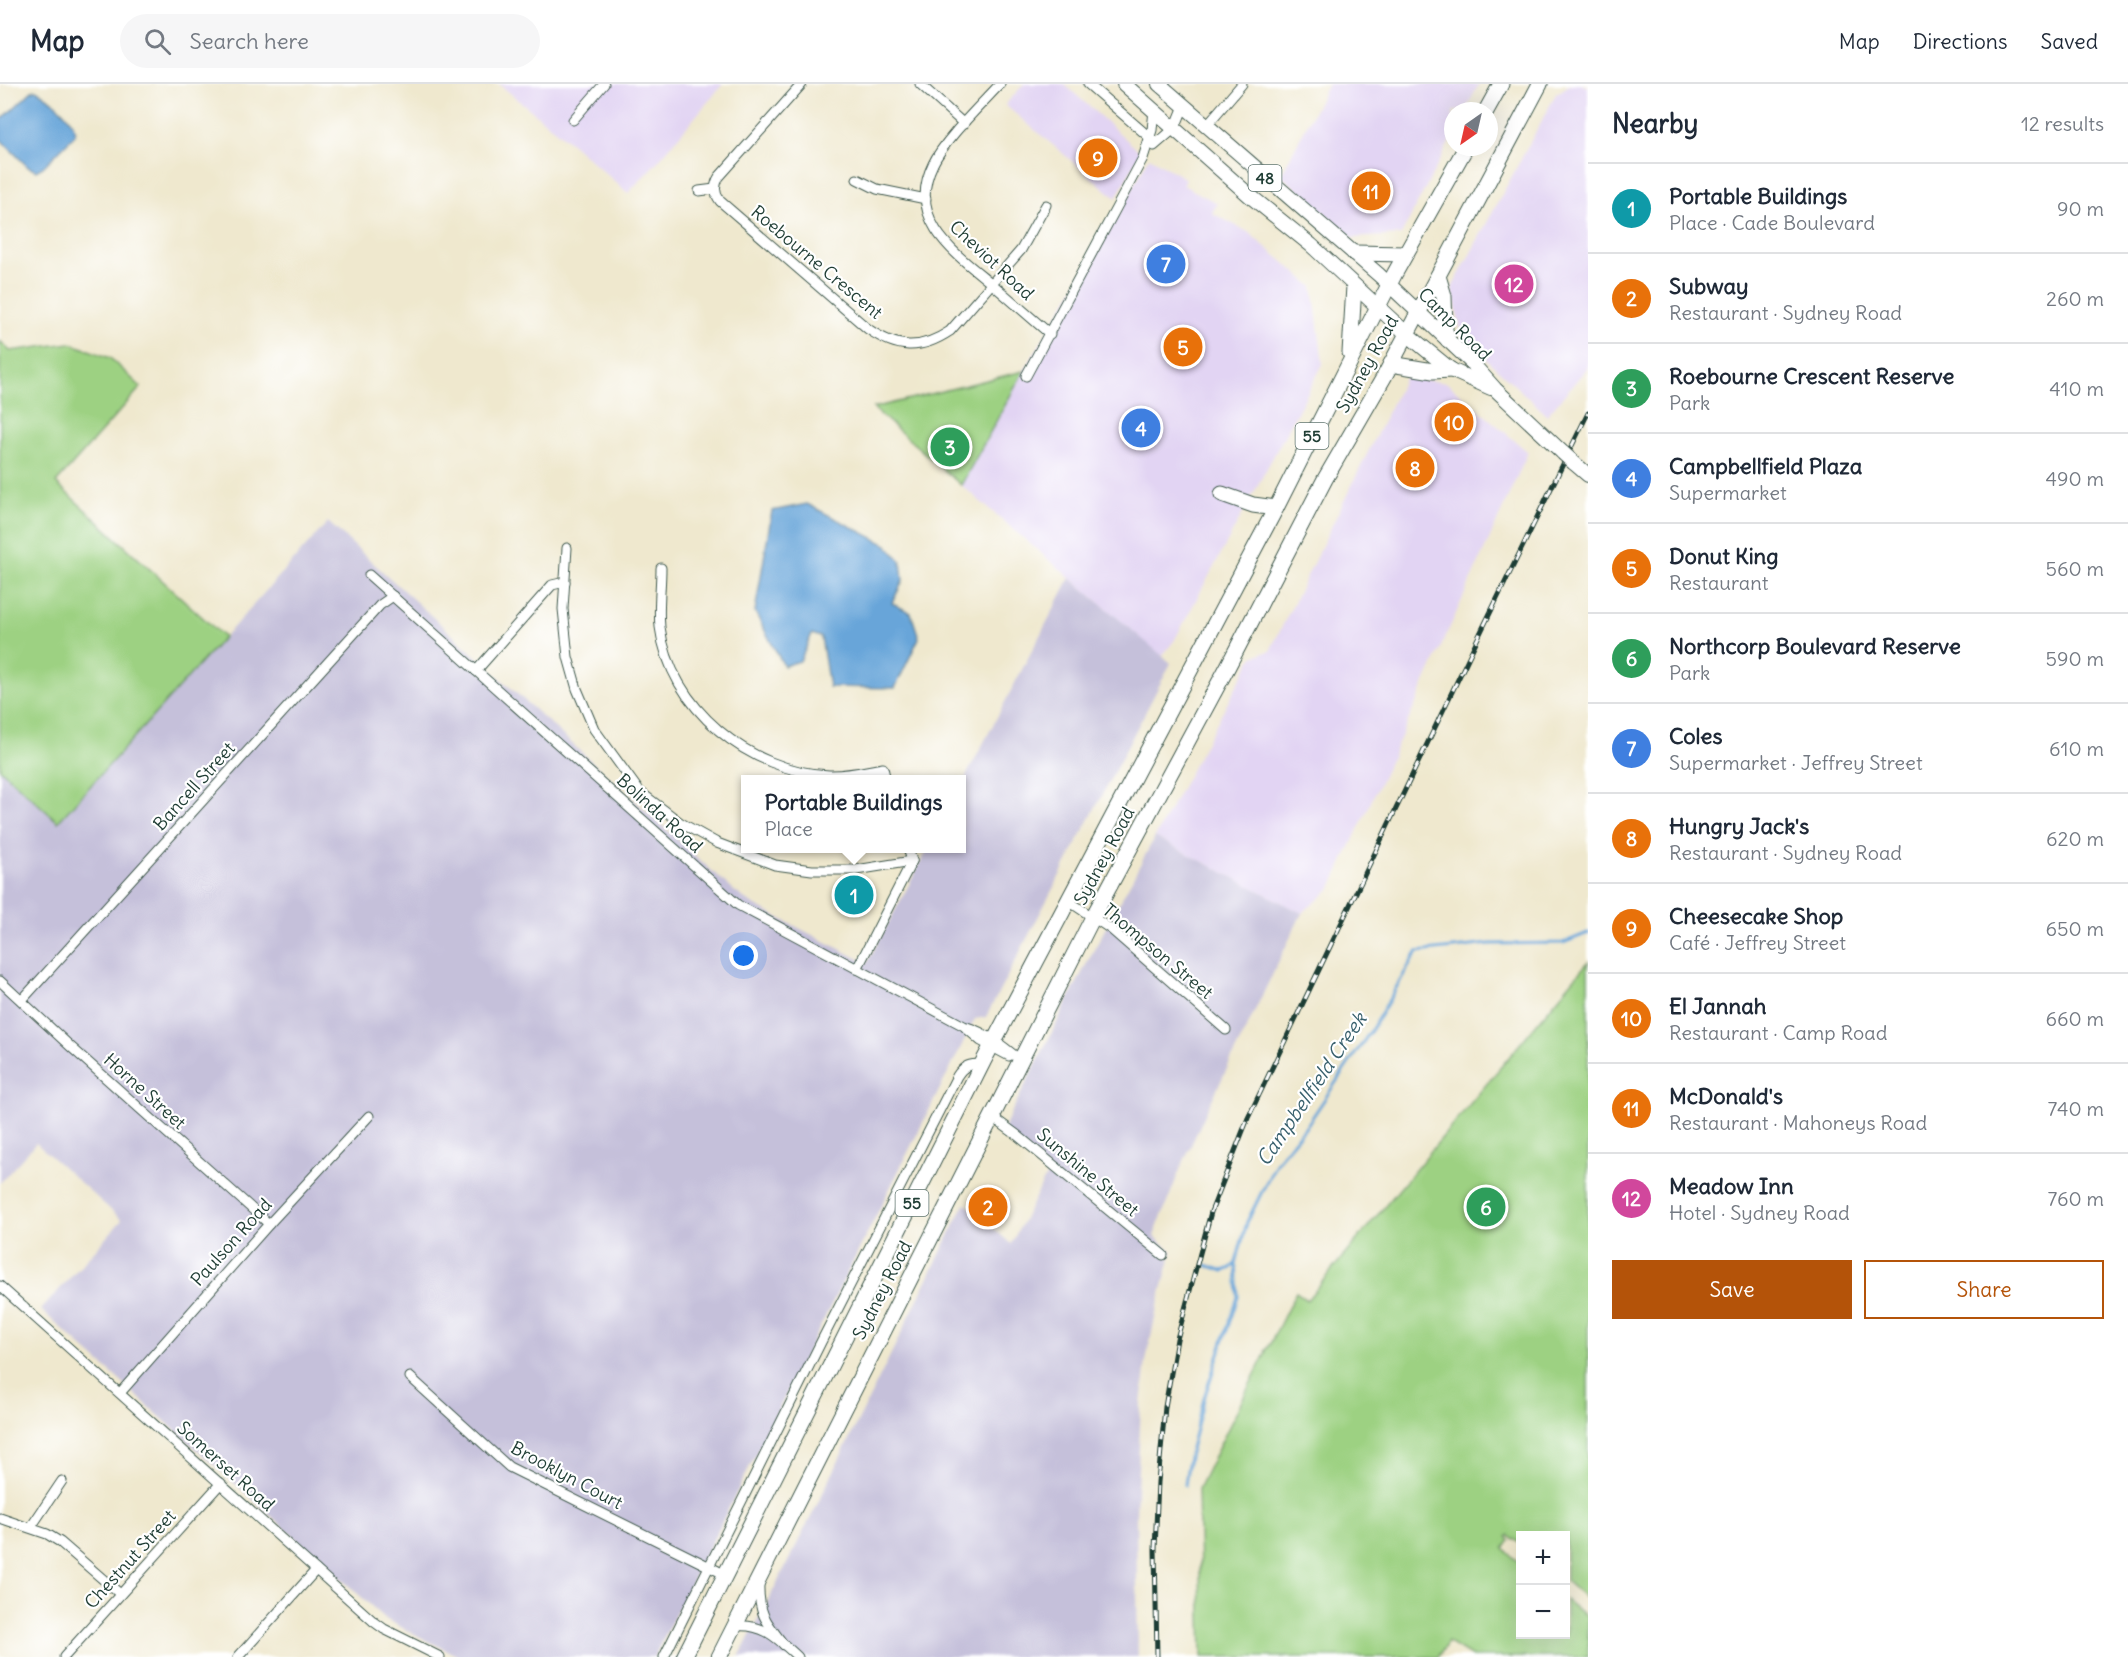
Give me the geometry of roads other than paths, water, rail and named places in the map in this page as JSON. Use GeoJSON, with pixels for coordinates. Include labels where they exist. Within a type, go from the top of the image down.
{"type":"FeatureCollection","features":[{"type":"Feature","properties":{"kind":"highway"},"geometry":{"type":"LineString","coordinates":[[1491,102],[1501,84]]}},
{"type":"Feature","properties":{"kind":"highway","name":"Sydney Road"},"geometry":{"type":"LineString","coordinates":[[719,1657],[1093,917],[1227,668],[1325,479],[1391,364],[1540,84]]}},
{"type":"Feature","properties":{"kind":"highway","name":"Sydney Road"},"geometry":{"type":"LineString","coordinates":[[684,1657],[982,1064],[1276,508],[1405,254],[1461,156]]}},
{"type":"Feature","properties":{"kind":"highway"},"geometry":{"type":"LineString","coordinates":[[1354,253],[1405,254]]}},
{"type":"Feature","properties":{"kind":"highway"},"geometry":{"type":"LineString","coordinates":[[1438,276],[1444,296],[1444,321],[1448,340]]}},
{"type":"Feature","properties":{"kind":"highway"},"geometry":{"type":"LineString","coordinates":[[1348,365],[1354,286]]}},
{"type":"Feature","properties":{"kind":"highway"},"geometry":{"type":"LineString","coordinates":[[1391,364],[1433,371],[1451,370]]}},
{"type":"Feature","properties":{"kind":"highway"},"geometry":{"type":"LineString","coordinates":[[1222,494],[1253,505],[1276,508]]}},
{"type":"Feature","properties":{"kind":"main road","name":"48"},"geometry":{"type":"LineString","coordinates":[[1124,84],[1249,195],[1311,245],[1378,307]]}},
{"type":"Feature","properties":{"kind":"main road","name":"48"},"geometry":{"type":"LineString","coordinates":[[1159,84],[1389,285]]}},
{"type":"Feature","properties":{"kind":"main road"},"geometry":{"type":"LineString","coordinates":[[1311,245],[1325,230]]}},
{"type":"Feature","properties":{"kind":"main road","name":"Camp Road"},"geometry":{"type":"LineString","coordinates":[[1389,285],[1448,340],[1495,389],[1588,475]]}},
{"type":"Feature","properties":{"kind":"main road","name":"Camp Road"},"geometry":{"type":"LineString","coordinates":[[1378,307],[1451,370],[1495,389]]}},
{"type":"Feature","properties":{"kind":"street"},"geometry":{"type":"LineString","coordinates":[[573,120],[604,84]]}},
{"type":"Feature","properties":{"kind":"street"},"geometry":{"type":"LineString","coordinates":[[699,191],[715,189],[719,177],[802,84]]}},
{"type":"Feature","properties":{"kind":"street"},"geometry":{"type":"LineString","coordinates":[[920,84],[964,124]]}},
{"type":"Feature","properties":{"kind":"street","name":"Cheviot Road"},"geometry":{"type":"LineString","coordinates":[[1000,84],[940,151],[927,178],[926,200],[933,226],[942,241],[1050,334]]}},
{"type":"Feature","properties":{"kind":"street"},"geometry":{"type":"LineString","coordinates":[[1088,84],[1154,140]]}},
{"type":"Feature","properties":{"kind":"street"},"geometry":{"type":"LineString","coordinates":[[1206,126],[1242,84]]}},
{"type":"Feature","properties":{"kind":"street"},"geometry":{"type":"LineString","coordinates":[[1026,376],[1143,158],[1154,140],[1174,128],[1184,106]]}},
{"type":"Feature","properties":{"kind":"street"},"geometry":{"type":"LineString","coordinates":[[1154,110],[1154,140]]}},
{"type":"Feature","properties":{"kind":"street"},"geometry":{"type":"LineString","coordinates":[[857,179],[877,189],[926,200]]}},
{"type":"Feature","properties":{"kind":"street","name":"Roebourne Crescent"},"geometry":{"type":"LineString","coordinates":[[715,189],[720,201],[868,329],[889,341],[909,345],[937,340],[956,326],[1021,250],[1046,205]]}},
{"type":"Feature","properties":{"kind":"street"},"geometry":{"type":"LineString","coordinates":[[567,548],[563,609],[568,657],[577,689],[594,729],[639,791],[681,823],[717,843],[741,852]]}},
{"type":"Feature","properties":{"kind":"street"},"geometry":{"type":"LineString","coordinates":[[661,568],[660,627],[670,661],[701,715],[722,734],[770,762],[801,772],[828,775]]}},
{"type":"Feature","properties":{"kind":"street","name":"Bolinda Road"},"geometry":{"type":"LineString","coordinates":[[369,574],[738,905],[964,1026],[1020,1060]]}},
{"type":"Feature","properties":{"kind":"street"},"geometry":{"type":"LineString","coordinates":[[476,671],[552,585],[565,582]]}},
{"type":"Feature","properties":{"kind":"street","name":"Bancell Street"},"geometry":{"type":"LineString","coordinates":[[22,1000],[380,605],[393,596]]}},
{"type":"Feature","properties":{"kind":"street"},"geometry":{"type":"LineString","coordinates":[[843,775],[883,768],[885,775]]}},
{"type":"Feature","properties":{"kind":"street"},"geometry":{"type":"LineString","coordinates":[[743,853],[775,865],[812,870],[856,870],[912,861]]}},
{"type":"Feature","properties":{"kind":"street"},"geometry":{"type":"LineString","coordinates":[[857,969],[912,861],[909,853]]}},
{"type":"Feature","properties":{"kind":"street","name":"Thompson Street"},"geometry":{"type":"LineString","coordinates":[[1067,900],[1112,930],[1226,1030]]}},
{"type":"Feature","properties":{"kind":"street","name":"Horne Street"},"geometry":{"type":"LineString","coordinates":[[0,981],[269,1224]]}},
{"type":"Feature","properties":{"kind":"street","name":"Sydney Road"},"geometry":{"type":"LineString","coordinates":[[664,1657],[957,1076],[965,1066],[982,1064]]}},
{"type":"Feature","properties":{"kind":"street","name":"Paulson Road"},"geometry":{"type":"LineString","coordinates":[[120,1393],[269,1224],[369,1116]]}},
{"type":"Feature","properties":{"kind":"street","name":"Sunshine Street"},"geometry":{"type":"LineString","coordinates":[[991,1116],[1162,1255]]}},
{"type":"Feature","properties":{"kind":"street","name":"Somerset Road"},"geometry":{"type":"LineString","coordinates":[[0,1286],[384,1629],[440,1657]]}},
{"type":"Feature","properties":{"kind":"street"},"geometry":{"type":"LineString","coordinates":[[837,1310],[854,1318]]}},
{"type":"Feature","properties":{"kind":"street","name":"Brooklyn Court"},"geometry":{"type":"LineString","coordinates":[[410,1377],[509,1467],[726,1575]]}},
{"type":"Feature","properties":{"kind":"street"},"geometry":{"type":"LineString","coordinates":[[31,1527],[62,1481]]}},
{"type":"Feature","properties":{"kind":"street","name":"Chestnut Street"},"geometry":{"type":"LineString","coordinates":[[64,1657],[221,1483]]}},
{"type":"Feature","properties":{"kind":"street"},"geometry":{"type":"LineString","coordinates":[[0,1518],[31,1527],[60,1542],[120,1594]]}},
{"type":"Feature","properties":{"kind":"street"},"geometry":{"type":"LineString","coordinates":[[238,1657],[316,1570]]}},
{"type":"Feature","properties":{"kind":"street"},"geometry":{"type":"LineString","coordinates":[[759,1578],[758,1601],[763,1617],[784,1645]]}},
{"type":"Feature","properties":{"kind":"street"},"geometry":{"type":"LineString","coordinates":[[735,1626],[760,1627],[798,1657]]}},
{"type":"Feature","properties":{"kind":"water"},"geometry":{"type":"Polygon","coordinates":[[[36,90],[67,116],[75,129],[75,135],[43,167],[36,171],[28,167],[0,139],[0,121],[32,91],[36,90]]]}},
{"type":"Feature","properties":{"kind":"water"},"geometry":{"type":"Polygon","coordinates":[[[807,504],[887,545],[901,561],[903,581],[892,603],[911,613],[919,638],[895,688],[829,687],[821,637],[812,634],[800,661],[784,666],[755,612],[772,511],[807,504]]]}},
{"type":"Feature","properties":{"kind":"waterway","name":"Campbellfield Creek"},"geometry":{"type":"LineString","coordinates":[[1185,1485],[1189,1456],[1205,1395],[1238,1297],[1236,1263],[1247,1222],[1277,1161],[1305,1128],[1372,1029],[1417,952],[1490,944],[1563,943],[1588,933]]}},
{"type":"Feature","properties":{"kind":"waterway"},"geometry":{"type":"LineString","coordinates":[[1206,1265],[1224,1271],[1235,1264]]}},
{"type":"Feature","properties":{"kind":"railway"},"geometry":{"type":"LineString","coordinates":[[1157,1657],[1155,1549],[1165,1407],[1177,1339],[1211,1212],[1248,1118],[1588,413]]}},
{"type":"Feature","properties":{"kind":"place","name":"Cheesecake Shop"},"geometry":{"type":"Point","coordinates":[1098,158]}},
{"type":"Feature","properties":{"kind":"place","name":"McDonald's"},"geometry":{"type":"Point","coordinates":[1371,191]}},
{"type":"Feature","properties":{"kind":"place","name":"Coles"},"geometry":{"type":"Point","coordinates":[1166,264]}},
{"type":"Feature","properties":{"kind":"place","name":"Meadow Inn"},"geometry":{"type":"Point","coordinates":[1514,284]}},
{"type":"Feature","properties":{"kind":"place","name":"Donut King"},"geometry":{"type":"Point","coordinates":[1183,347]}},
{"type":"Feature","properties":{"kind":"place","name":"El Jannah"},"geometry":{"type":"Point","coordinates":[1454,422]}},
{"type":"Feature","properties":{"kind":"place","name":"Campbellfield Plaza"},"geometry":{"type":"Point","coordinates":[1141,428]}},
{"type":"Feature","properties":{"kind":"place","name":"Roebourne Crescent Reserve"},"geometry":{"type":"Point","coordinates":[950,447]}},
{"type":"Feature","properties":{"kind":"place","name":"Hungry Jack's"},"geometry":{"type":"Point","coordinates":[1415,468]}},
{"type":"Feature","properties":{"kind":"place","name":"Portable Buildings"},"geometry":{"type":"Point","coordinates":[854,895]}},
{"type":"Feature","properties":{"kind":"place","name":"Subway"},"geometry":{"type":"Point","coordinates":[988,1207]}},
{"type":"Feature","properties":{"kind":"place","name":"Northcorp Boulevard Reserve"},"geometry":{"type":"Point","coordinates":[1486,1207]}}]}
